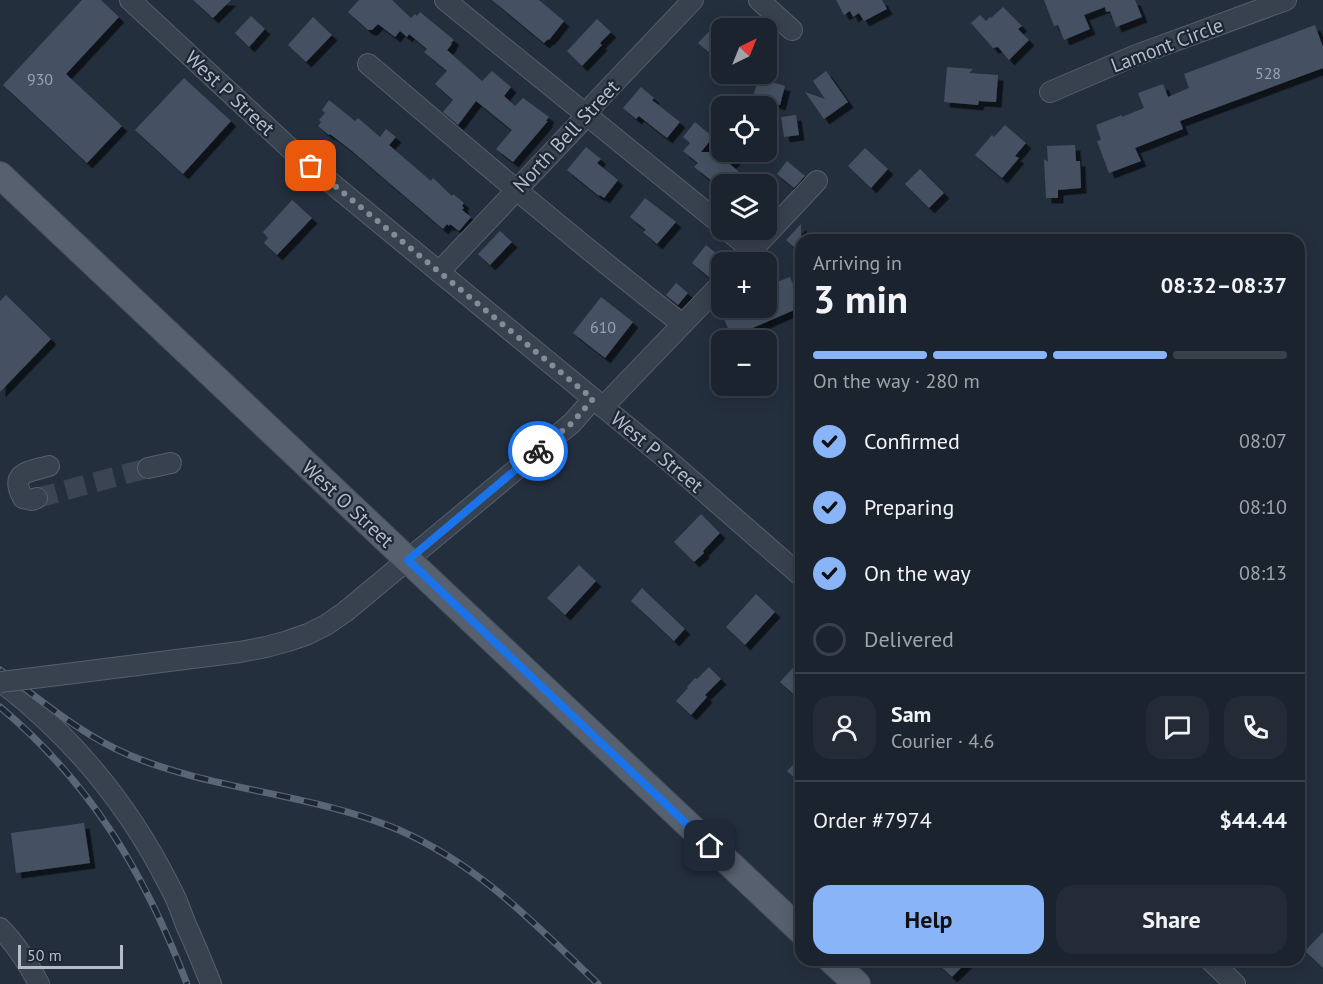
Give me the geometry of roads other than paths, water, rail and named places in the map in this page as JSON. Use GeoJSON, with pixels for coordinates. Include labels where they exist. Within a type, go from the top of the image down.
{"type":"FeatureCollection","features":[{"type":"Feature","properties":{"kind":"main road","name":"West O Street"},"geometry":{"type":"LineString","coordinates":[[0,175],[795,925]]}},
{"type":"Feature","properties":{"kind":"main road"},"geometry":{"type":"LineString","coordinates":[[838,966],[857,984]]}},
{"type":"Feature","properties":{"kind":"street","name":"West P Street"},"geometry":{"type":"LineString","coordinates":[[130,0],[296,154],[683,473],[795,571]]}},
{"type":"Feature","properties":{"kind":"street"},"geometry":{"type":"LineString","coordinates":[[445,0],[711,216]]}},
{"type":"Feature","properties":{"kind":"street","name":"North Bell Street"},"geometry":{"type":"LineString","coordinates":[[439,272],[693,0]]}},
{"type":"Feature","properties":{"kind":"street"},"geometry":{"type":"LineString","coordinates":[[759,0],[792,30]]}},
{"type":"Feature","properties":{"kind":"street","name":"Lamont Circle"},"geometry":{"type":"LineString","coordinates":[[1050,92],[1134,56],[1286,0]]}},
{"type":"Feature","properties":{"kind":"street"},"geometry":{"type":"LineString","coordinates":[[368,64],[516,190],[682,324]]}},
{"type":"Feature","properties":{"kind":"street"},"geometry":{"type":"LineString","coordinates":[[751,252],[817,181]]}},
{"type":"Feature","properties":{"kind":"street"},"geometry":{"type":"LineString","coordinates":[[735,240],[744,252]]}},
{"type":"Feature","properties":{"kind":"street"},"geometry":{"type":"LineString","coordinates":[[0,682],[240,652],[288,641],[326,625],[345,612],[598,403],[711,294]]}},
{"type":"Feature","properties":{"kind":"street"},"geometry":{"type":"LineString","coordinates":[[147,468],[171,463]]}},
{"type":"Feature","properties":{"kind":"street"},"geometry":{"type":"LineString","coordinates":[[37,498],[32,500],[23,498],[18,480],[22,474],[49,466]]}},
{"type":"Feature","properties":{"kind":"street"},"geometry":{"type":"LineString","coordinates":[[0,682],[58,732],[84,758],[126,812],[146,842],[171,888],[211,984]]}},
{"type":"Feature","properties":{"kind":"street"},"geometry":{"type":"LineString","coordinates":[[4,938],[29,965],[39,984]]}},
{"type":"Feature","properties":{"kind":"street"},"geometry":{"type":"LineString","coordinates":[[1216,966],[1235,984]]}},
{"type":"Feature","properties":{"kind":"tunnel"},"geometry":{"type":"LineString","coordinates":[[37,498],[148,468]]}},
{"type":"Feature","properties":{"kind":"railway"},"geometry":{"type":"LineString","coordinates":[[0,670],[94,738],[129,755],[195,777],[366,818],[428,844],[505,898],[598,984]]}},
{"type":"Feature","properties":{"kind":"railway"},"geometry":{"type":"LineString","coordinates":[[0,707],[33,736],[62,767],[89,799],[112,833],[153,905],[187,984]]}}]}
